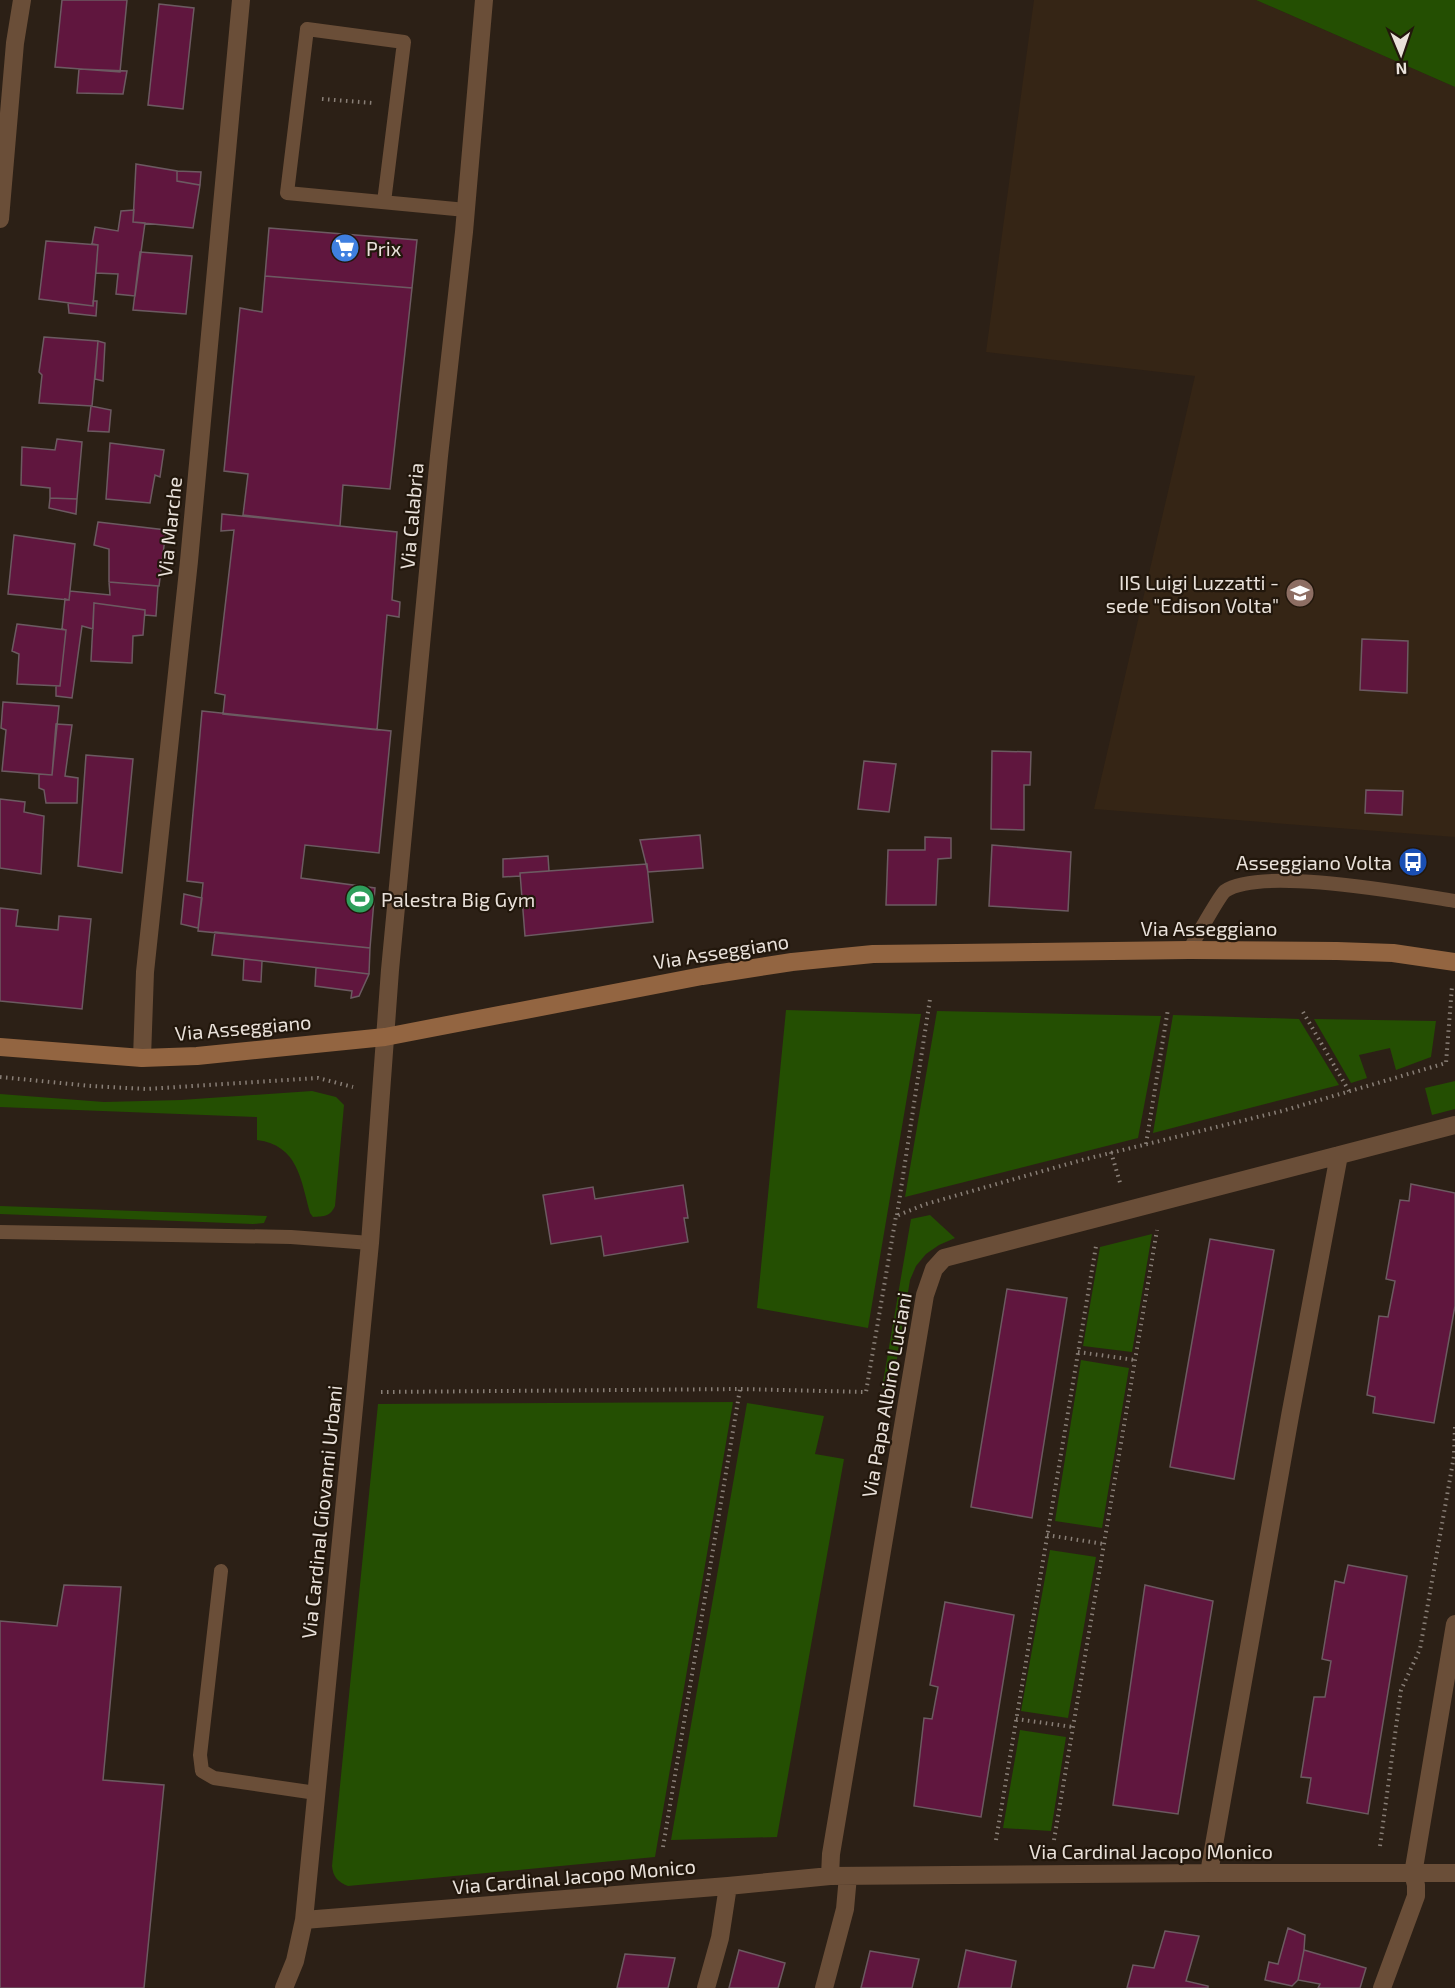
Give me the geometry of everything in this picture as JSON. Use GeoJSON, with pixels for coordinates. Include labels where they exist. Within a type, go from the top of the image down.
{"type":"FeatureCollection","features":[{"type":"Feature","properties":{"kind":"street"},"geometry":{"type":"LineString","coordinates":[[0,219],[15,43],[22,0]]}},
{"type":"Feature","properties":{"kind":"street","name":"Via Marche"},"geometry":{"type":"LineString","coordinates":[[142,1058],[145,972],[190,549],[242,0]]}},
{"type":"Feature","properties":{"kind":"street","name":"Via Calabria"},"geometry":{"type":"LineString","coordinates":[[384,1037],[439,456],[466,210],[484,0]]}},
{"type":"Feature","properties":{"kind":"street","name":"Via Asseggiano"},"geometry":{"type":"LineString","coordinates":[[0,1047],[142,1058],[197,1056],[384,1037],[702,976],[792,962],[873,954],[1189,950],[1382,952],[1455,962]]}},
{"type":"Feature","properties":{"kind":"street","name":"Via Cardinal Giovanni Urbani"},"geometry":{"type":"LineString","coordinates":[[284,1988],[295,1961],[304,1920],[370,1243],[384,1037]]}},
{"type":"Feature","properties":{"kind":"street","name":"Via Papa Albino Luciani"},"geometry":{"type":"LineString","coordinates":[[839,1876],[831,1854],[925,1295],[934,1269],[944,1258],[962,1252],[1455,1125]]}},
{"type":"Feature","properties":{"kind":"street"},"geometry":{"type":"LineString","coordinates":[[1209,1872],[1339,1155]]}},
{"type":"Feature","properties":{"kind":"street"},"geometry":{"type":"LineString","coordinates":[[1382,1988],[1416,1896],[1413,1874],[1455,1624]]}},
{"type":"Feature","properties":{"kind":"street","name":"Via Cardinal Jacopo Monico"},"geometry":{"type":"LineString","coordinates":[[304,1920],[839,1876],[1209,1872],[1455,1873]]}},
{"type":"Feature","properties":{"kind":"street"},"geometry":{"type":"LineString","coordinates":[[824,1988],[845,1909],[839,1876]]}},
{"type":"Feature","properties":{"kind":"street"},"geometry":{"type":"LineString","coordinates":[[706,1988],[720,1938],[728,1886]]}},
{"type":"Feature","properties":{"kind":"lane"},"geometry":{"type":"LineString","coordinates":[[384,202],[404,42],[307,29],[287,193],[466,210]]}},
{"type":"Feature","properties":{"kind":"lane"},"geometry":{"type":"LineString","coordinates":[[1189,950],[1224,892],[1252,881],[1275,880],[1358,887],[1455,901]]}},
{"type":"Feature","properties":{"kind":"lane"},"geometry":{"type":"LineString","coordinates":[[0,1232],[291,1237],[370,1243]]}},
{"type":"Feature","properties":{"kind":"lane"},"geometry":{"type":"LineString","coordinates":[[221,1571],[200,1755],[202,1771],[214,1778],[316,1793]]}},
{"type":"Feature","properties":{"kind":"path"},"geometry":{"type":"LineString","coordinates":[[322,99],[374,103]]}},
{"type":"Feature","properties":{"kind":"path"},"geometry":{"type":"LineString","coordinates":[[896,1216],[930,999]]}},
{"type":"Feature","properties":{"kind":"path"},"geometry":{"type":"LineString","coordinates":[[1146,1144],[1168,1009]]}},
{"type":"Feature","properties":{"kind":"path"},"geometry":{"type":"LineString","coordinates":[[1303,1012],[1349,1091]]}},
{"type":"Feature","properties":{"kind":"path"},"geometry":{"type":"LineString","coordinates":[[1111,1152],[1123,1192]]}},
{"type":"Feature","properties":{"kind":"path"},"geometry":{"type":"LineString","coordinates":[[1054,1840],[1158,1224]]}},
{"type":"Feature","properties":{"kind":"path"},"geometry":{"type":"LineString","coordinates":[[996,1840],[1097,1240]]}},
{"type":"Feature","properties":{"kind":"path"},"geometry":{"type":"LineString","coordinates":[[1078,1352],[1135,1360]]}},
{"type":"Feature","properties":{"kind":"path"},"geometry":{"type":"LineString","coordinates":[[663,1847],[741,1389]]}},
{"type":"Feature","properties":{"kind":"path"},"geometry":{"type":"LineString","coordinates":[[1378,1855],[1401,1690],[1420,1649],[1454,1456],[1455,1427]]}},
{"type":"Feature","properties":{"kind":"path"},"geometry":{"type":"LineString","coordinates":[[1047,1535],[1104,1544]]}},
{"type":"Feature","properties":{"kind":"path"},"geometry":{"type":"LineString","coordinates":[[1016,1719],[1073,1727]]}},
{"type":"Feature","properties":{"kind":"shaded area","name":"IIS Luigi Luzzatti - sede \"Edison Volta\""},"geometry":{"type":"Polygon","coordinates":[[[1034,0],[1256,0],[1455,87],[1455,837],[1094,809],[1195,376],[986,352],[1034,0]]]}},
{"type":"Feature","properties":{"kind":"green space"},"geometry":{"type":"Polygon","coordinates":[[[1256,0],[1455,0],[1455,87],[1256,0]]]}},
{"type":"Feature","properties":{"kind":"green space"},"geometry":{"type":"Polygon","coordinates":[[[786,1010],[921,1014],[868,1328],[757,1308],[786,1010]]]}},
{"type":"Feature","properties":{"kind":"green space"},"geometry":{"type":"Polygon","coordinates":[[[937,1011],[1161,1016],[1138,1138],[905,1197],[937,1011]]]}},
{"type":"Feature","properties":{"kind":"green space"},"geometry":{"type":"Polygon","coordinates":[[[1173,1015],[1299,1019],[1339,1085],[1153,1133],[1173,1015]]]}},
{"type":"Feature","properties":{"kind":"green space"},"geometry":{"type":"Polygon","coordinates":[[[1314,1019],[1436,1021],[1431,1057],[1396,1070],[1390,1048],[1359,1055],[1367,1078],[1351,1083],[1314,1019]]]}},
{"type":"Feature","properties":{"kind":"green space"},"geometry":{"type":"Polygon","coordinates":[[[1455,1081],[1455,1109],[1432,1115],[1425,1088],[1455,1081]]]}},
{"type":"Feature","properties":{"kind":"green space"},"geometry":{"type":"Polygon","coordinates":[[[312,1091],[336,1097],[344,1105],[335,1206],[329,1214],[313,1217],[300,1177],[289,1157],[271,1143],[257,1140],[257,1117],[0,1107],[0,1094],[104,1102],[181,1100],[312,1091]]]}},
{"type":"Feature","properties":{"kind":"green space"},"geometry":{"type":"Polygon","coordinates":[[[0,1206],[267,1216],[264,1223],[253,1224],[0,1214],[0,1206]]]}},
{"type":"Feature","properties":{"kind":"green space"},"geometry":{"type":"Polygon","coordinates":[[[930,1215],[955,1238],[926,1254],[916,1266],[910,1280],[892,1389],[882,1388],[911,1219],[930,1215]]]}},
{"type":"Feature","properties":{"kind":"green space"},"geometry":{"type":"Polygon","coordinates":[[[1152,1234],[1132,1352],[1083,1346],[1100,1247],[1152,1234]]]}},
{"type":"Feature","properties":{"kind":"green space"},"geometry":{"type":"Polygon","coordinates":[[[1081,1360],[1129,1368],[1102,1528],[1055,1521],[1081,1360]]]}},
{"type":"Feature","properties":{"kind":"green space"},"geometry":{"type":"Polygon","coordinates":[[[733,1402],[655,1857],[348,1886],[339,1881],[332,1866],[378,1404],[733,1402]]]}},
{"type":"Feature","properties":{"kind":"green space"},"geometry":{"type":"Polygon","coordinates":[[[747,1403],[824,1416],[815,1454],[844,1459],[777,1837],[671,1840],[747,1403]]]}},
{"type":"Feature","properties":{"kind":"green space"},"geometry":{"type":"Polygon","coordinates":[[[1050,1550],[1096,1557],[1068,1718],[1021,1711],[1050,1550]]]}},
{"type":"Feature","properties":{"kind":"green space"},"geometry":{"type":"Polygon","coordinates":[[[1020,1730],[1066,1737],[1051,1831],[1003,1828],[1020,1730]]]}},
{"type":"Feature","properties":{"kind":"building"},"geometry":{"type":"Polygon","coordinates":[[[62,0],[127,0],[120,72],[55,67],[62,0]]]}},
{"type":"Feature","properties":{"kind":"building"},"geometry":{"type":"Polygon","coordinates":[[[159,4],[194,8],[183,109],[148,105],[159,4]]]}},
{"type":"Feature","properties":{"kind":"building"},"geometry":{"type":"Polygon","coordinates":[[[79,69],[127,71],[123,94],[77,93],[79,69]]]}},
{"type":"Feature","properties":{"kind":"building"},"geometry":{"type":"Polygon","coordinates":[[[136,164],[177,171],[177,181],[200,185],[193,228],[133,222],[136,164]]]}},
{"type":"Feature","properties":{"kind":"building"},"geometry":{"type":"Polygon","coordinates":[[[177,171],[201,172],[200,185],[177,181],[177,171]]]}},
{"type":"Feature","properties":{"kind":"building"},"geometry":{"type":"Polygon","coordinates":[[[134,210],[133,222],[145,223],[135,296],[116,294],[118,274],[96,273],[98,245],[92,244],[95,227],[118,231],[121,211],[134,210]]]}},
{"type":"Feature","properties":{"kind":"building"},"geometry":{"type":"Polygon","coordinates":[[[269,228],[417,240],[412,288],[265,276],[269,228]]]}},
{"type":"Feature","properties":{"kind":"building"},"geometry":{"type":"Polygon","coordinates":[[[46,241],[98,245],[93,306],[39,299],[46,241]]]}},
{"type":"Feature","properties":{"kind":"building"},"geometry":{"type":"Polygon","coordinates":[[[140,252],[192,256],[186,314],[133,310],[140,252]]]}},
{"type":"Feature","properties":{"kind":"building"},"geometry":{"type":"Polygon","coordinates":[[[265,276],[412,288],[390,489],[343,485],[340,526],[243,515],[248,474],[224,471],[240,308],[262,312],[265,276]]]}},
{"type":"Feature","properties":{"kind":"building"},"geometry":{"type":"Polygon","coordinates":[[[93,301],[97,301],[96,316],[69,313],[68,303],[93,306],[93,301]]]}},
{"type":"Feature","properties":{"kind":"building"},"geometry":{"type":"Polygon","coordinates":[[[44,337],[98,341],[92,406],[39,403],[42,375],[39,372],[44,337]]]}},
{"type":"Feature","properties":{"kind":"building"},"geometry":{"type":"Polygon","coordinates":[[[98,341],[105,343],[103,381],[95,379],[98,341]]]}},
{"type":"Feature","properties":{"kind":"building"},"geometry":{"type":"Polygon","coordinates":[[[91,406],[111,410],[109,432],[88,431],[91,406]]]}},
{"type":"Feature","properties":{"kind":"building"},"geometry":{"type":"Polygon","coordinates":[[[57,439],[82,442],[77,499],[50,498],[50,488],[21,485],[22,447],[55,450],[57,439]]]}},
{"type":"Feature","properties":{"kind":"building"},"geometry":{"type":"Polygon","coordinates":[[[110,443],[164,450],[160,477],[155,475],[150,503],[106,499],[110,443]]]}},
{"type":"Feature","properties":{"kind":"building"},"geometry":{"type":"Polygon","coordinates":[[[50,498],[77,499],[76,514],[49,508],[50,498]]]}},
{"type":"Feature","properties":{"kind":"building"},"geometry":{"type":"Polygon","coordinates":[[[222,514],[397,532],[392,600],[400,602],[399,617],[387,615],[377,730],[223,714],[225,695],[215,693],[234,530],[221,531],[222,514]]]}},
{"type":"Feature","properties":{"kind":"building"},"geometry":{"type":"Polygon","coordinates":[[[98,522],[166,530],[159,586],[109,582],[109,549],[94,545],[98,522]]]}},
{"type":"Feature","properties":{"kind":"building"},"geometry":{"type":"Polygon","coordinates":[[[14,535],[75,544],[69,600],[8,594],[14,535]]]}},
{"type":"Feature","properties":{"kind":"building"},"geometry":{"type":"Polygon","coordinates":[[[109,582],[158,586],[156,616],[145,615],[145,610],[94,603],[93,629],[82,626],[72,698],[56,696],[56,686],[60,686],[66,630],[62,629],[65,599],[69,600],[70,591],[110,595],[109,582]]]}},
{"type":"Feature","properties":{"kind":"building"},"geometry":{"type":"Polygon","coordinates":[[[94,603],[145,610],[143,635],[133,636],[132,663],[91,661],[94,603]]]}},
{"type":"Feature","properties":{"kind":"building"},"geometry":{"type":"Polygon","coordinates":[[[17,624],[66,630],[60,686],[17,684],[19,654],[12,651],[17,624]]]}},
{"type":"Feature","properties":{"kind":"building"},"geometry":{"type":"Polygon","coordinates":[[[1362,639],[1408,641],[1407,693],[1360,690],[1362,639]]]}},
{"type":"Feature","properties":{"kind":"building"},"geometry":{"type":"Polygon","coordinates":[[[3,702],[59,706],[52,775],[2,771],[6,730],[1,728],[3,702]]]}},
{"type":"Feature","properties":{"kind":"building"},"geometry":{"type":"Polygon","coordinates":[[[202,711],[391,731],[379,853],[305,845],[301,878],[375,888],[370,948],[198,931],[203,883],[187,881],[202,711]]]}},
{"type":"Feature","properties":{"kind":"building"},"geometry":{"type":"Polygon","coordinates":[[[56,724],[72,725],[65,776],[78,778],[77,803],[46,803],[44,790],[39,788],[39,774],[52,775],[56,724]]]}},
{"type":"Feature","properties":{"kind":"building"},"geometry":{"type":"Polygon","coordinates":[[[992,751],[1031,752],[1030,785],[1024,785],[1024,830],[991,829],[992,751]]]}},
{"type":"Feature","properties":{"kind":"building"},"geometry":{"type":"Polygon","coordinates":[[[86,755],[133,759],[122,873],[78,866],[86,755]]]}},
{"type":"Feature","properties":{"kind":"building"},"geometry":{"type":"Polygon","coordinates":[[[864,761],[896,764],[889,812],[858,809],[864,761]]]}},
{"type":"Feature","properties":{"kind":"building"},"geometry":{"type":"Polygon","coordinates":[[[1366,790],[1403,791],[1402,815],[1365,813],[1366,790]]]}},
{"type":"Feature","properties":{"kind":"building"},"geometry":{"type":"Polygon","coordinates":[[[0,799],[25,802],[24,812],[44,816],[41,874],[0,868],[0,799]]]}},
{"type":"Feature","properties":{"kind":"building"},"geometry":{"type":"Polygon","coordinates":[[[700,835],[703,868],[648,872],[640,840],[700,835]]]}},
{"type":"Feature","properties":{"kind":"building"},"geometry":{"type":"Polygon","coordinates":[[[925,837],[951,838],[951,858],[938,859],[936,905],[886,905],[888,850],[925,850],[925,837]]]}},
{"type":"Feature","properties":{"kind":"building"},"geometry":{"type":"Polygon","coordinates":[[[992,845],[1071,852],[1068,911],[989,906],[992,845]]]}},
{"type":"Feature","properties":{"kind":"building"},"geometry":{"type":"Polygon","coordinates":[[[548,856],[549,871],[503,877],[503,859],[548,856]]]}},
{"type":"Feature","properties":{"kind":"building"},"geometry":{"type":"Polygon","coordinates":[[[647,864],[653,922],[525,936],[520,873],[647,864]]]}},
{"type":"Feature","properties":{"kind":"building"},"geometry":{"type":"Polygon","coordinates":[[[184,894],[202,898],[198,928],[181,924],[184,894]]]}},
{"type":"Feature","properties":{"kind":"building"},"geometry":{"type":"Polygon","coordinates":[[[0,908],[18,910],[16,926],[58,930],[59,916],[91,919],[82,1009],[0,1001],[0,908]]]}},
{"type":"Feature","properties":{"kind":"building"},"geometry":{"type":"Polygon","coordinates":[[[215,932],[370,948],[369,974],[212,955],[215,932]]]}},
{"type":"Feature","properties":{"kind":"building"},"geometry":{"type":"Polygon","coordinates":[[[244,959],[262,961],[261,982],[243,980],[244,959]]]}},
{"type":"Feature","properties":{"kind":"building"},"geometry":{"type":"Polygon","coordinates":[[[316,968],[369,974],[359,996],[351,998],[352,991],[315,986],[316,968]]]}},
{"type":"Feature","properties":{"kind":"building"},"geometry":{"type":"Polygon","coordinates":[[[1411,1184],[1455,1193],[1455,1306],[1434,1423],[1373,1413],[1375,1397],[1367,1395],[1379,1316],[1388,1317],[1395,1281],[1386,1279],[1400,1200],[1409,1201],[1411,1184]]]}},
{"type":"Feature","properties":{"kind":"building"},"geometry":{"type":"Polygon","coordinates":[[[683,1185],[688,1218],[684,1218],[688,1242],[604,1256],[601,1236],[551,1244],[543,1195],[593,1187],[595,1199],[683,1185]]]}},
{"type":"Feature","properties":{"kind":"building"},"geometry":{"type":"Polygon","coordinates":[[[1210,1239],[1274,1250],[1234,1479],[1170,1467],[1210,1239]]]}},
{"type":"Feature","properties":{"kind":"building"},"geometry":{"type":"Polygon","coordinates":[[[1007,1289],[1067,1298],[1032,1518],[971,1507],[1007,1289]]]}},
{"type":"Feature","properties":{"kind":"building"},"geometry":{"type":"Polygon","coordinates":[[[1348,1565],[1407,1576],[1368,1814],[1307,1803],[1311,1778],[1301,1777],[1314,1697],[1325,1697],[1331,1661],[1322,1659],[1335,1581],[1344,1583],[1348,1565]]]}},
{"type":"Feature","properties":{"kind":"building"},"geometry":{"type":"Polygon","coordinates":[[[64,1585],[121,1587],[103,1780],[164,1785],[144,1988],[0,1988],[0,1621],[57,1626],[64,1585]]]}},
{"type":"Feature","properties":{"kind":"building"},"geometry":{"type":"Polygon","coordinates":[[[1145,1585],[1213,1601],[1178,1814],[1113,1805],[1145,1585]]]}},
{"type":"Feature","properties":{"kind":"building"},"geometry":{"type":"Polygon","coordinates":[[[945,1602],[1014,1615],[981,1817],[914,1806],[924,1718],[932,1719],[938,1687],[930,1685],[945,1602]]]}},
{"type":"Feature","properties":{"kind":"building"},"geometry":{"type":"Polygon","coordinates":[[[1288,1928],[1305,1935],[1298,1980],[1292,1986],[1265,1980],[1269,1962],[1278,1964],[1288,1928]]]}},
{"type":"Feature","properties":{"kind":"building"},"geometry":{"type":"Polygon","coordinates":[[[1165,1931],[1199,1936],[1186,1981],[1208,1986],[1208,1988],[1127,1988],[1133,1965],[1154,1968],[1165,1931]]]}},
{"type":"Feature","properties":{"kind":"building"},"geometry":{"type":"Polygon","coordinates":[[[739,1950],[785,1963],[778,1988],[729,1988],[739,1950]]]}},
{"type":"Feature","properties":{"kind":"building"},"geometry":{"type":"Polygon","coordinates":[[[966,1950],[1016,1961],[1011,1988],[958,1988],[966,1950]]]}},
{"type":"Feature","properties":{"kind":"building"},"geometry":{"type":"Polygon","coordinates":[[[1304,1950],[1366,1968],[1360,1988],[1318,1988],[1320,1984],[1298,1980],[1304,1950]]]}},
{"type":"Feature","properties":{"kind":"building"},"geometry":{"type":"Polygon","coordinates":[[[870,1951],[919,1959],[912,1988],[861,1988],[870,1951]]]}},
{"type":"Feature","properties":{"kind":"building"},"geometry":{"type":"Polygon","coordinates":[[[625,1954],[675,1958],[668,1988],[617,1988],[625,1954]]]}},
{"type":"Feature","properties":{"kind":"place","name":"Prix"},"geometry":{"type":"Point","coordinates":[345,248]}},
{"type":"Feature","properties":{"kind":"place","name":"IIS Luigi Luzzatti - sede \"Edison Volta\""},"geometry":{"type":"Point","coordinates":[1300,593]}},
{"type":"Feature","properties":{"kind":"place","name":"Asseggiano Volta"},"geometry":{"type":"Point","coordinates":[1413,862]}},
{"type":"Feature","properties":{"kind":"place","name":"Palestra Big Gym"},"geometry":{"type":"Point","coordinates":[360,899]}}]}
